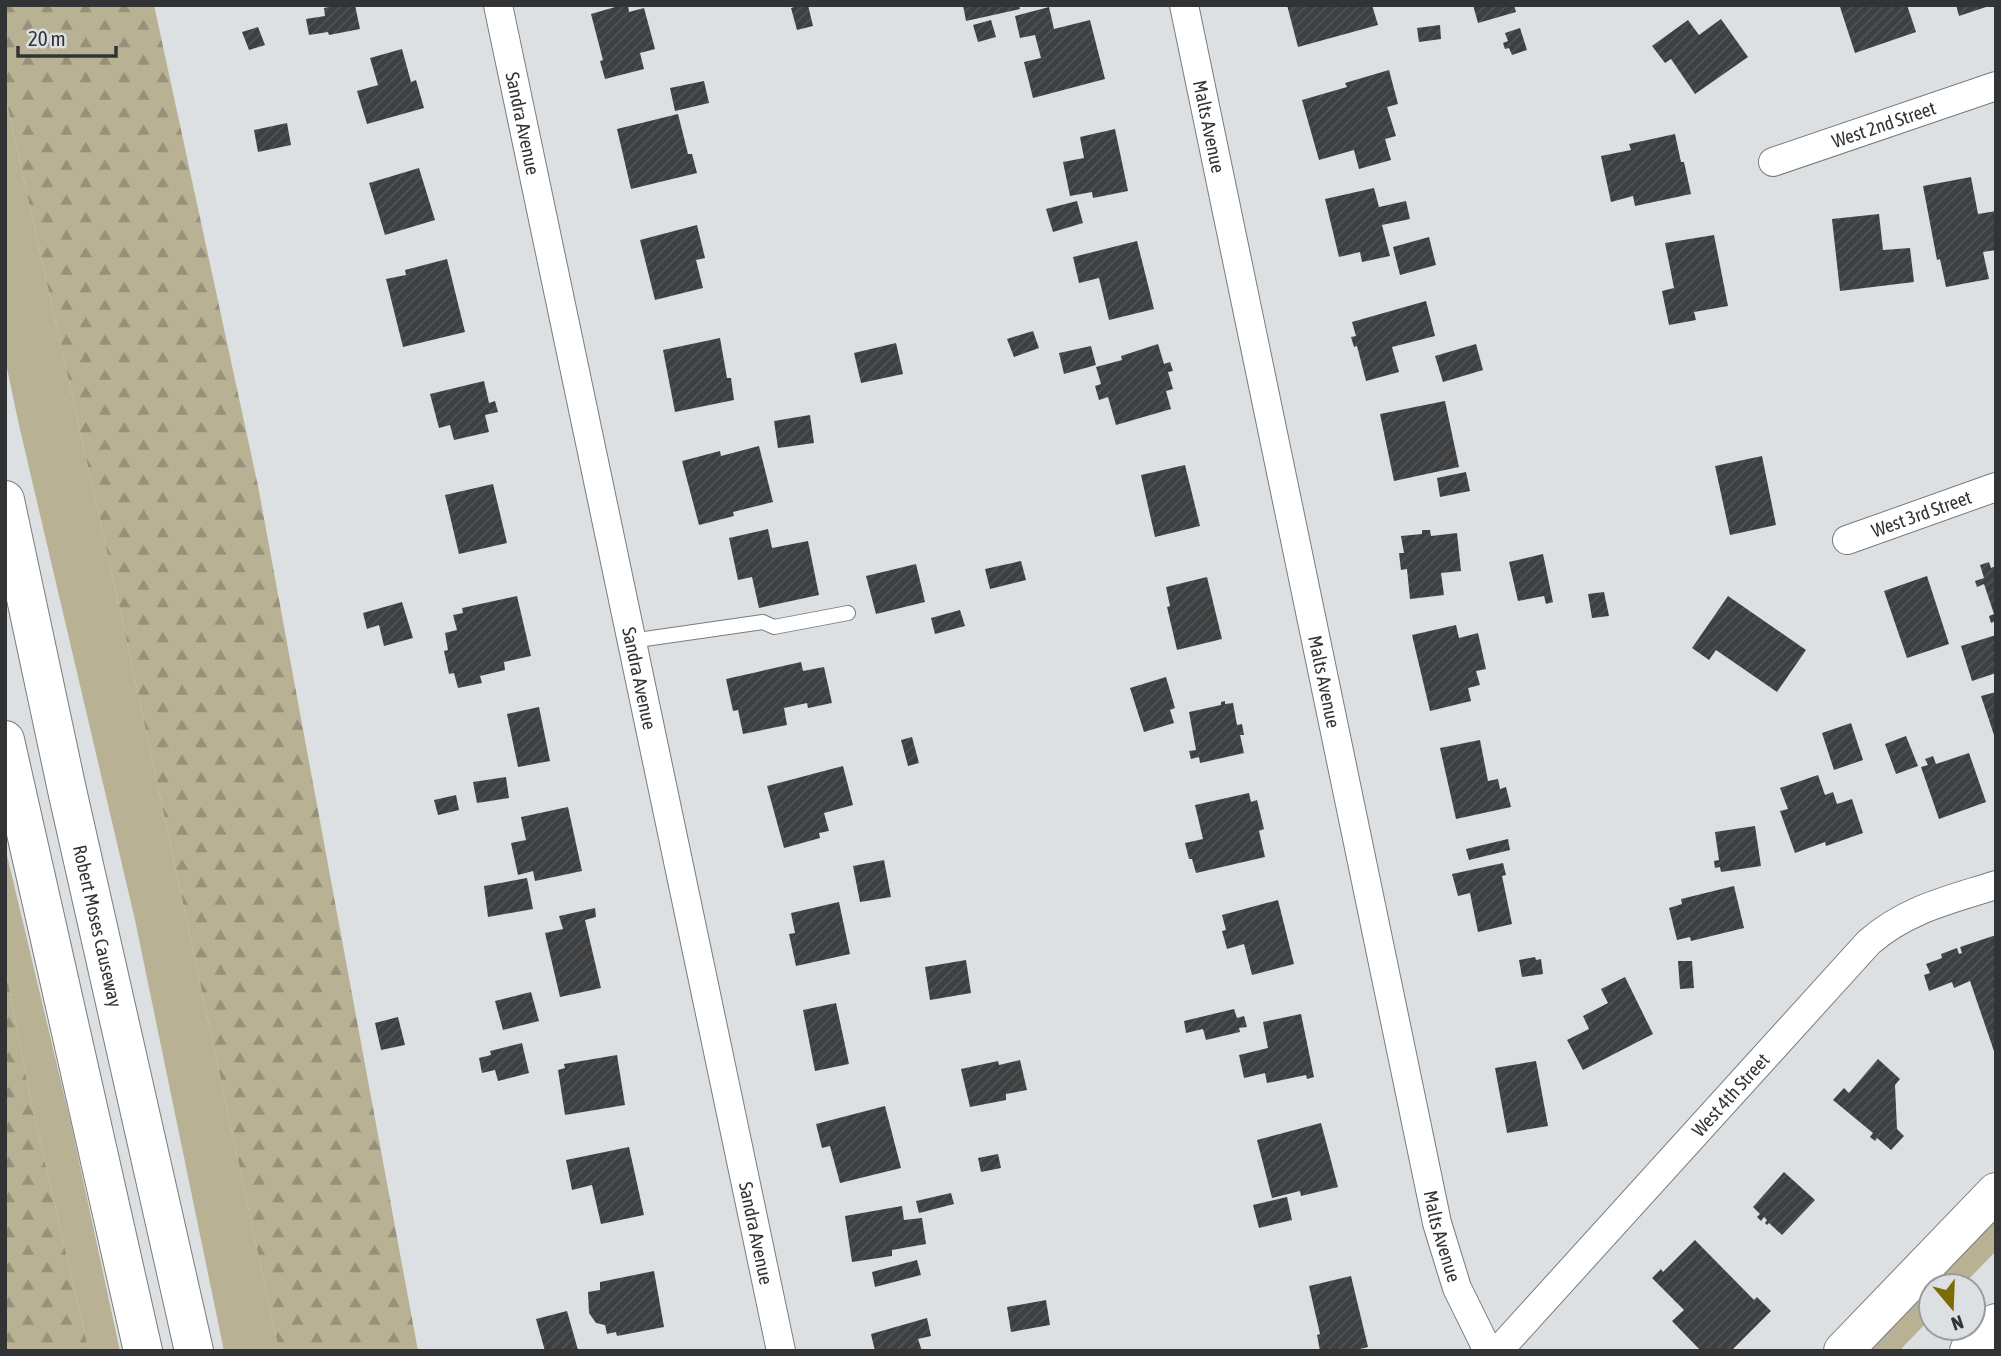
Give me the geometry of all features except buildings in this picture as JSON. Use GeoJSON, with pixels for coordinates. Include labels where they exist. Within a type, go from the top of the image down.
{"type":"FeatureCollection","features":[{"type":"Feature","properties":{"kind":"main road","name":"Robert Moses Causeway"},"geometry":{"type":"LineString","coordinates":[[5,500],[64,777],[194,1351]]}},
{"type":"Feature","properties":{"kind":"main road"},"geometry":{"type":"LineString","coordinates":[[5,740],[143,1351]]}},
{"type":"Feature","properties":{"kind":"main road"},"geometry":{"type":"LineString","coordinates":[[1843,1351],[1996,1192]]}},
{"type":"Feature","properties":{"kind":"main road"},"geometry":{"type":"LineString","coordinates":[[1969,1351],[1996,1323]]}},
{"type":"Feature","properties":{"kind":"street","name":"Sandra Avenue"},"geometry":{"type":"LineString","coordinates":[[498,5],[781,1351]]}},
{"type":"Feature","properties":{"kind":"street","name":"Malts Avenue"},"geometry":{"type":"LineString","coordinates":[[1184,5],[1437,1223],[1457,1288],[1488,1351]]}},
{"type":"Feature","properties":{"kind":"street","name":"West 2nd Street"},"geometry":{"type":"LineString","coordinates":[[1773,162],[1996,86]]}},
{"type":"Feature","properties":{"kind":"street","name":"West 3rd Street"},"geometry":{"type":"LineString","coordinates":[[1847,540],[1996,487]]}},
{"type":"Feature","properties":{"kind":"street","name":"West 4th Street"},"geometry":{"type":"LineString","coordinates":[[1498,1351],[1869,942],[1885,928],[1918,910],[1996,885]]}},
{"type":"Feature","properties":{"kind":"lane"},"geometry":{"type":"LineString","coordinates":[[631,641],[763,622],[774,627],[848,613]]}},
{"type":"Feature","properties":{"kind":"green space"},"geometry":{"type":"Polygon","coordinates":[[[5,5],[154,5],[258,486],[418,1351],[279,1351],[122,619],[5,95],[5,5]]]}},
{"type":"Feature","properties":{"kind":"green space"},"geometry":{"type":"Polygon","coordinates":[[[5,95],[122,619],[279,1351],[224,1351],[135,920],[19,425],[5,359],[5,95]]]}},
{"type":"Feature","properties":{"kind":"green space"},"geometry":{"type":"Polygon","coordinates":[[[5,847],[71,1124],[120,1351],[89,1351],[31,1102],[5,966],[5,847]]]}},
{"type":"Feature","properties":{"kind":"green space"},"geometry":{"type":"Polygon","coordinates":[[[5,966],[31,1102],[89,1351],[5,1351],[5,966]]]}},
{"type":"Feature","properties":{"kind":"green space"},"geometry":{"type":"Polygon","coordinates":[[[1996,1218],[1996,1251],[1976,1272],[1944,1272],[1996,1218]]]}},
{"type":"Feature","properties":{"kind":"green space"},"geometry":{"type":"Polygon","coordinates":[[[1917,1299],[1917,1332],[1899,1351],[1867,1351],[1917,1299]]]}}]}
